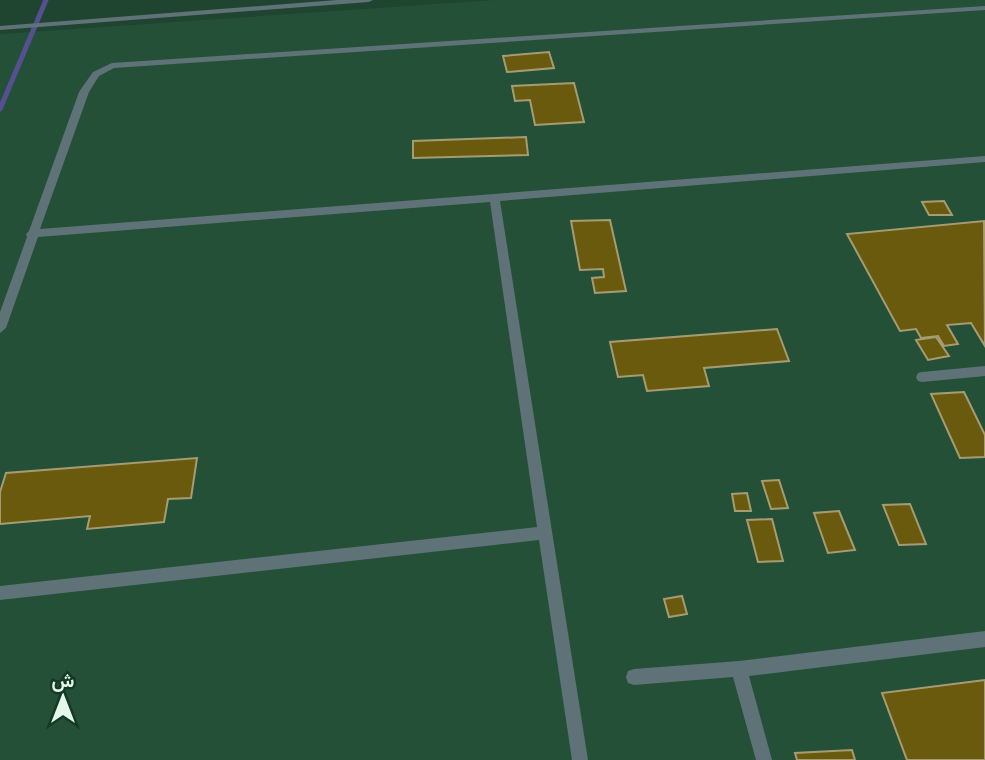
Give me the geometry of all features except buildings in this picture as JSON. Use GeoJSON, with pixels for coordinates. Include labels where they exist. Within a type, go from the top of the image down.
{"type":"FeatureCollection","features":[{"type":"Feature","properties":{"kind":"lane"},"geometry":{"type":"LineString","coordinates":[[0,29],[369,0]]}},
{"type":"Feature","properties":{"kind":"lane"},"geometry":{"type":"LineString","coordinates":[[0,328],[31,234],[84,92],[96,74],[112,66],[985,8]]}},
{"type":"Feature","properties":{"kind":"lane"},"geometry":{"type":"LineString","coordinates":[[31,234],[985,159]]}},
{"type":"Feature","properties":{"kind":"lane"},"geometry":{"type":"LineString","coordinates":[[494,197],[580,760]]}},
{"type":"Feature","properties":{"kind":"lane"},"geometry":{"type":"LineString","coordinates":[[922,376],[985,371]]}},
{"type":"Feature","properties":{"kind":"lane"},"geometry":{"type":"LineString","coordinates":[[0,593],[544,533]]}},
{"type":"Feature","properties":{"kind":"lane"},"geometry":{"type":"LineString","coordinates":[[634,677],[739,669],[985,639]]}},
{"type":"Feature","properties":{"kind":"lane"},"geometry":{"type":"LineString","coordinates":[[739,669],[764,760]]}},
{"type":"Feature","properties":{"kind":"shaded area"},"geometry":{"type":"Polygon","coordinates":[[[494,0],[985,0],[985,760],[0,760],[0,34],[494,0]]]}},
{"type":"Feature","properties":{"kind":"waterway"},"geometry":{"type":"LineString","coordinates":[[0,109],[46,0]]}}]}
